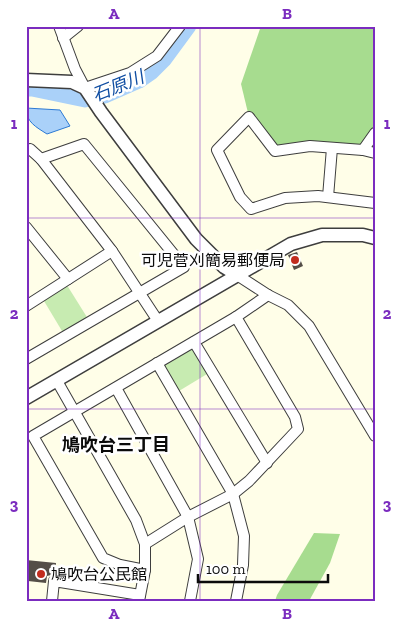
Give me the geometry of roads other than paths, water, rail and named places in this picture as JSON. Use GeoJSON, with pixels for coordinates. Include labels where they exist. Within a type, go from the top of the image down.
{"type":"FeatureCollection","features":[{"type":"Feature","properties":{"kind":"street"},"geometry":{"type":"LineString","coordinates":[[59,26],[85,88],[196,239],[224,267],[288,306],[309,326],[375,436]]}},
{"type":"Feature","properties":{"kind":"street"},"geometry":{"type":"LineString","coordinates":[[63,38],[78,26]]}},
{"type":"Feature","properties":{"kind":"street"},"geometry":{"type":"LineString","coordinates":[[26,80],[72,82],[85,88],[130,73],[157,56],[180,26]]}},
{"type":"Feature","properties":{"kind":"street"},"geometry":{"type":"LineString","coordinates":[[375,153],[363,150],[310,146],[275,151],[249,117],[217,150],[240,197],[251,208],[285,198],[318,196],[375,203]]}},
{"type":"Feature","properties":{"kind":"street"},"geometry":{"type":"LineString","coordinates":[[363,150],[375,133]]}},
{"type":"Feature","properties":{"kind":"street"},"geometry":{"type":"LineString","coordinates":[[26,359],[184,267],[84,144],[41,159]]}},
{"type":"Feature","properties":{"kind":"street"},"geometry":{"type":"LineString","coordinates":[[328,197],[332,148]]}},
{"type":"Feature","properties":{"kind":"street"},"geometry":{"type":"LineString","coordinates":[[26,151],[30,149],[41,159],[112,251],[158,321]]}},
{"type":"Feature","properties":{"kind":"street"},"geometry":{"type":"LineString","coordinates":[[26,226],[68,279]]}},
{"type":"Feature","properties":{"kind":"street"},"geometry":{"type":"LineString","coordinates":[[27,396],[57,381],[291,244],[322,235],[363,235],[375,238]]}},
{"type":"Feature","properties":{"kind":"street"},"geometry":{"type":"LineString","coordinates":[[26,306],[112,251]]}},
{"type":"Feature","properties":{"kind":"street"},"geometry":{"type":"LineString","coordinates":[[144,570],[120,565],[103,558],[33,436],[236,318],[268,295]]}},
{"type":"Feature","properties":{"kind":"street"},"geometry":{"type":"LineString","coordinates":[[144,544],[188,517],[233,494],[249,482],[298,428],[295,417],[236,318]]}},
{"type":"Feature","properties":{"kind":"street"},"geometry":{"type":"LineString","coordinates":[[194,342],[267,463]]}},
{"type":"Feature","properties":{"kind":"street"},"geometry":{"type":"LineString","coordinates":[[157,364],[233,494],[244,536],[243,565],[236,601]]}},
{"type":"Feature","properties":{"kind":"street"},"geometry":{"type":"LineString","coordinates":[[52,601],[54,581],[140,598],[144,570],[144,544],[136,520],[57,381]]}},
{"type":"Feature","properties":{"kind":"street"},"geometry":{"type":"LineString","coordinates":[[116,388],[188,517],[198,558],[190,601]]}},
{"type":"Feature","properties":{"kind":"water"},"geometry":{"type":"Polygon","coordinates":[[[26,108],[60,110],[70,126],[47,134],[30,121],[26,108]]]}},
{"type":"Feature","properties":{"kind":"waterway","name":"石原川"},"geometry":{"type":"LineString","coordinates":[[26,89],[85,100],[105,96],[139,81],[152,72],[164,60],[189,26]]}},
{"type":"Feature","properties":{"kind":"place","name":"可児菅刈簡易郵便局"},"geometry":{"type":"Point","coordinates":[295,260]}},
{"type":"Feature","properties":{"kind":"place","name":"鳩吹台公民館"},"geometry":{"type":"Point","coordinates":[41,574]}},
{"type":"Feature","properties":{"kind":"district","name":"鳩吹台三丁目"},"geometry":{"type":"Point","coordinates":[116,445]}}]}
